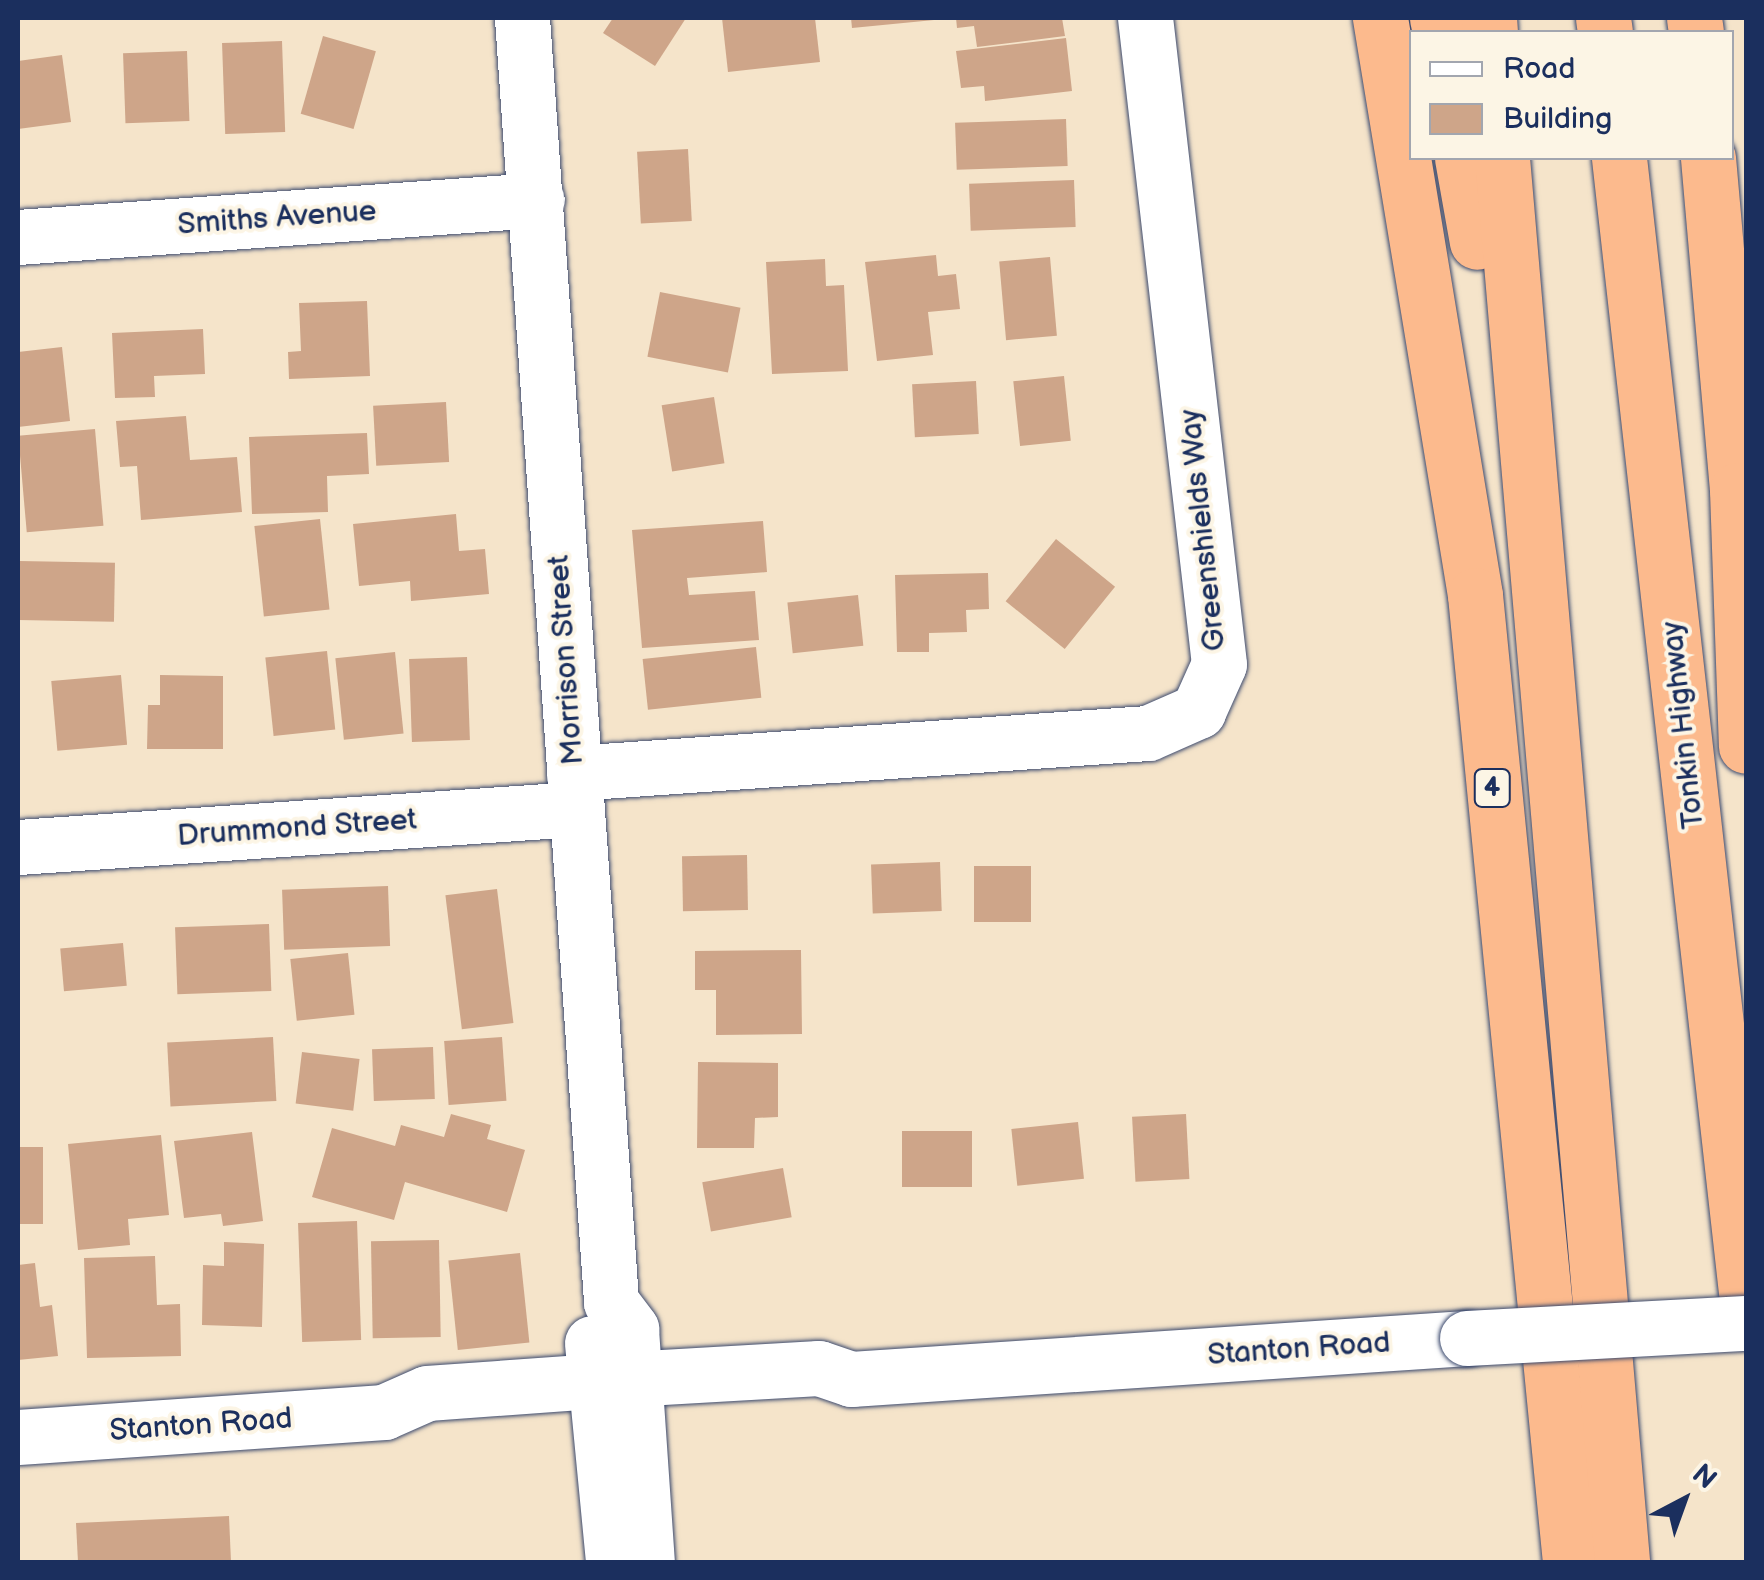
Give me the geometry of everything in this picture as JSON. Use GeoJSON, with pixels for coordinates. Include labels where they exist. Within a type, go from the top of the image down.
{"type":"FeatureCollection","features":[{"type":"Feature","properties":{"kind":"highway","name":"4"},"geometry":{"type":"LineString","coordinates":[[1380,18],[1475,595],[1570,1562]]}},
{"type":"Feature","properties":{"kind":"highway"},"geometry":{"type":"LineString","coordinates":[[1462,160],[1544,614]]}},
{"type":"Feature","properties":{"kind":"highway"},"geometry":{"type":"LineString","coordinates":[[1502,160],[1544,614]]}},
{"type":"Feature","properties":{"kind":"highway","name":"Tonkin Highway"},"geometry":{"type":"LineString","coordinates":[[1619,160],[1746,1292]]}},
{"type":"Feature","properties":{"kind":"highway"},"geometry":{"type":"LineString","coordinates":[[1708,160],[1737,490],[1746,746]]}},
{"type":"Feature","properties":{"kind":"highway","name":"4"},"geometry":{"type":"LineString","coordinates":[[1544,614],[1622,1562]]}},
{"type":"Feature","properties":{"kind":"street","name":"Morrison Street"},"geometry":{"type":"LineString","coordinates":[[522,18],[611,1302],[631,1330],[616,1396],[612,1562]]}},
{"type":"Feature","properties":{"kind":"street","name":"Greenshields Way"},"geometry":{"type":"LineString","coordinates":[[575,791],[1148,732],[1198,711],[1220,664],[1145,18]]}},
{"type":"Feature","properties":{"kind":"street","name":"Smiths Avenue"},"geometry":{"type":"LineString","coordinates":[[18,237],[537,200]]}},
{"type":"Feature","properties":{"kind":"street","name":"Drummond Street"},"geometry":{"type":"LineString","coordinates":[[18,847],[575,791]]}},
{"type":"Feature","properties":{"kind":"street","name":"Stanton Road"},"geometry":{"type":"LineString","coordinates":[[18,1438],[384,1412],[432,1426],[819,1368],[851,1379],[1746,1323]]}},
{"type":"Feature","properties":{"kind":"street","name":"Morrison Street"},"geometry":{"type":"LineString","coordinates":[[616,1396],[647,1562]]}},
{"type":"Feature","properties":{"kind":"building"},"geometry":{"type":"Polygon","coordinates":[[[613,18],[686,18],[655,66],[603,33],[613,18]]]}},
{"type":"Feature","properties":{"kind":"building"},"geometry":{"type":"Polygon","coordinates":[[[722,18],[815,18],[820,62],[728,72],[722,18]]]}},
{"type":"Feature","properties":{"kind":"building"},"geometry":{"type":"Polygon","coordinates":[[[851,18],[934,18],[934,20],[852,28],[851,18]]]}},
{"type":"Feature","properties":{"kind":"building"},"geometry":{"type":"Polygon","coordinates":[[[956,18],[1062,18],[1065,36],[977,47],[974,26],[957,28],[956,18]]]}},
{"type":"Feature","properties":{"kind":"building"},"geometry":{"type":"Polygon","coordinates":[[[323,36],[376,51],[354,129],[301,114],[323,36]]]}},
{"type":"Feature","properties":{"kind":"building"},"geometry":{"type":"Polygon","coordinates":[[[1066,38],[1072,91],[985,101],[984,86],[961,88],[956,51],[1066,38]]]}},
{"type":"Feature","properties":{"kind":"building"},"geometry":{"type":"Polygon","coordinates":[[[282,41],[285,132],[225,134],[222,43],[282,41]]]}},
{"type":"Feature","properties":{"kind":"building"},"geometry":{"type":"Polygon","coordinates":[[[187,51],[189,121],[125,123],[123,53],[187,51]]]}},
{"type":"Feature","properties":{"kind":"building"},"geometry":{"type":"Polygon","coordinates":[[[62,55],[71,122],[18,129],[18,61],[62,55]]]}},
{"type":"Feature","properties":{"kind":"building"},"geometry":{"type":"Polygon","coordinates":[[[1066,119],[1068,166],[957,170],[955,123],[1066,119]]]}},
{"type":"Feature","properties":{"kind":"building"},"geometry":{"type":"Polygon","coordinates":[[[688,149],[692,221],[641,224],[637,152],[688,149]]]}},
{"type":"Feature","properties":{"kind":"building"},"geometry":{"type":"Polygon","coordinates":[[[1074,180],[1076,227],[971,231],[969,184],[1074,180]]]}},
{"type":"Feature","properties":{"kind":"building"},"geometry":{"type":"Polygon","coordinates":[[[936,255],[938,276],[956,274],[960,309],[928,312],[933,355],[877,361],[865,262],[936,255]]]}},
{"type":"Feature","properties":{"kind":"building"},"geometry":{"type":"Polygon","coordinates":[[[1050,257],[1057,336],[1006,340],[999,261],[1050,257]]]}},
{"type":"Feature","properties":{"kind":"building"},"geometry":{"type":"Polygon","coordinates":[[[825,259],[826,286],[844,285],[848,371],[772,374],[766,262],[825,259]]]}},
{"type":"Feature","properties":{"kind":"building"},"geometry":{"type":"Polygon","coordinates":[[[660,292],[740,308],[728,372],[647,357],[660,292]]]}},
{"type":"Feature","properties":{"kind":"building"},"geometry":{"type":"Polygon","coordinates":[[[367,301],[370,376],[289,379],[288,352],[301,351],[299,303],[367,301]]]}},
{"type":"Feature","properties":{"kind":"building"},"geometry":{"type":"Polygon","coordinates":[[[203,329],[205,374],[154,376],[155,397],[115,398],[112,333],[203,329]]]}},
{"type":"Feature","properties":{"kind":"building"},"geometry":{"type":"Polygon","coordinates":[[[62,347],[70,421],[18,427],[18,352],[62,347]]]}},
{"type":"Feature","properties":{"kind":"building"},"geometry":{"type":"Polygon","coordinates":[[[1064,376],[1071,441],[1020,446],[1013,381],[1064,376]]]}},
{"type":"Feature","properties":{"kind":"building"},"geometry":{"type":"Polygon","coordinates":[[[976,381],[979,434],[915,437],[912,384],[976,381]]]}},
{"type":"Feature","properties":{"kind":"building"},"geometry":{"type":"Polygon","coordinates":[[[714,397],[724,463],[672,471],[662,405],[714,397]]]}},
{"type":"Feature","properties":{"kind":"building"},"geometry":{"type":"Polygon","coordinates":[[[446,402],[449,462],[376,466],[373,406],[446,402]]]}},
{"type":"Feature","properties":{"kind":"building"},"geometry":{"type":"Polygon","coordinates":[[[186,416],[190,460],[237,457],[242,512],[141,520],[137,466],[120,467],[116,421],[186,416]]]}},
{"type":"Feature","properties":{"kind":"building"},"geometry":{"type":"Polygon","coordinates":[[[95,429],[103,526],[27,532],[18,436],[95,429]]]}},
{"type":"Feature","properties":{"kind":"building"},"geometry":{"type":"Polygon","coordinates":[[[367,433],[369,474],[327,476],[328,512],[252,514],[249,437],[367,433]]]}},
{"type":"Feature","properties":{"kind":"building"},"geometry":{"type":"Polygon","coordinates":[[[456,514],[459,551],[485,549],[489,594],[411,601],[410,581],[359,586],[353,524],[456,514]]]}},
{"type":"Feature","properties":{"kind":"building"},"geometry":{"type":"Polygon","coordinates":[[[320,519],[330,610],[264,616],[254,526],[320,519]]]}},
{"type":"Feature","properties":{"kind":"building"},"geometry":{"type":"Polygon","coordinates":[[[763,521],[767,572],[687,578],[689,595],[755,591],[759,640],[642,648],[632,530],[763,521]]]}},
{"type":"Feature","properties":{"kind":"building"},"geometry":{"type":"Polygon","coordinates":[[[1056,539],[1115,587],[1065,649],[1006,601],[1056,539]]]}},
{"type":"Feature","properties":{"kind":"building"},"geometry":{"type":"Polygon","coordinates":[[[19,561],[115,563],[114,622],[18,620],[19,561]]]}},
{"type":"Feature","properties":{"kind":"building"},"geometry":{"type":"Polygon","coordinates":[[[988,573],[989,609],[966,610],[967,632],[929,633],[929,652],[897,652],[895,575],[988,573]]]}},
{"type":"Feature","properties":{"kind":"building"},"geometry":{"type":"Polygon","coordinates":[[[858,595],[863,646],[793,653],[787,602],[858,595]]]}},
{"type":"Feature","properties":{"kind":"building"},"geometry":{"type":"Polygon","coordinates":[[[756,647],[761,698],[648,710],[643,659],[756,647]]]}},
{"type":"Feature","properties":{"kind":"building"},"geometry":{"type":"Polygon","coordinates":[[[327,651],[335,730],[274,736],[265,657],[327,651]]]}},
{"type":"Feature","properties":{"kind":"building"},"geometry":{"type":"Polygon","coordinates":[[[395,652],[404,734],[344,740],[335,658],[395,652]]]}},
{"type":"Feature","properties":{"kind":"building"},"geometry":{"type":"Polygon","coordinates":[[[467,657],[470,740],[412,742],[409,659],[467,657]]]}},
{"type":"Feature","properties":{"kind":"building"},"geometry":{"type":"Polygon","coordinates":[[[121,675],[127,745],[57,751],[51,681],[121,675]]]}},
{"type":"Feature","properties":{"kind":"building"},"geometry":{"type":"Polygon","coordinates":[[[160,675],[223,676],[223,749],[147,749],[148,705],[160,705],[160,675]]]}},
{"type":"Feature","properties":{"kind":"building"},"geometry":{"type":"Polygon","coordinates":[[[747,855],[748,910],[683,911],[682,856],[747,855]]]}},
{"type":"Feature","properties":{"kind":"building"},"geometry":{"type":"Polygon","coordinates":[[[940,862],[942,911],[873,913],[871,864],[940,862]]]}},
{"type":"Feature","properties":{"kind":"building"},"geometry":{"type":"Polygon","coordinates":[[[974,866],[1031,866],[1031,922],[974,922],[974,866]]]}},
{"type":"Feature","properties":{"kind":"building"},"geometry":{"type":"Polygon","coordinates":[[[388,886],[390,946],[284,950],[282,890],[388,886]]]}},
{"type":"Feature","properties":{"kind":"building"},"geometry":{"type":"Polygon","coordinates":[[[497,889],[513,1023],[462,1029],[445,895],[497,889]]]}},
{"type":"Feature","properties":{"kind":"building"},"geometry":{"type":"Polygon","coordinates":[[[269,924],[271,991],[177,994],[175,927],[269,924]]]}},
{"type":"Feature","properties":{"kind":"building"},"geometry":{"type":"Polygon","coordinates":[[[123,943],[127,986],[64,991],[60,948],[123,943]]]}},
{"type":"Feature","properties":{"kind":"building"},"geometry":{"type":"Polygon","coordinates":[[[801,950],[802,1034],[716,1035],[716,990],[695,990],[695,951],[801,950]]]}},
{"type":"Feature","properties":{"kind":"building"},"geometry":{"type":"Polygon","coordinates":[[[348,953],[354,1015],[297,1021],[290,959],[348,953]]]}},
{"type":"Feature","properties":{"kind":"building"},"geometry":{"type":"Polygon","coordinates":[[[273,1037],[276,1101],[170,1106],[167,1043],[273,1037]]]}},
{"type":"Feature","properties":{"kind":"building"},"geometry":{"type":"Polygon","coordinates":[[[502,1037],[506,1101],[449,1105],[444,1041],[502,1037]]]}},
{"type":"Feature","properties":{"kind":"building"},"geometry":{"type":"Polygon","coordinates":[[[433,1047],[435,1099],[374,1101],[372,1049],[433,1047]]]}},
{"type":"Feature","properties":{"kind":"building"},"geometry":{"type":"Polygon","coordinates":[[[302,1052],[360,1059],[353,1111],[296,1104],[302,1052]]]}},
{"type":"Feature","properties":{"kind":"building"},"geometry":{"type":"Polygon","coordinates":[[[698,1062],[778,1063],[778,1117],[755,1118],[754,1148],[697,1148],[698,1062]]]}},
{"type":"Feature","properties":{"kind":"building"},"geometry":{"type":"Polygon","coordinates":[[[451,1114],[491,1125],[487,1139],[525,1150],[507,1212],[405,1182],[394,1220],[312,1197],[332,1128],[395,1146],[401,1125],[444,1137],[451,1114]]]}},
{"type":"Feature","properties":{"kind":"building"},"geometry":{"type":"Polygon","coordinates":[[[1186,1114],[1189,1179],[1135,1182],[1132,1117],[1186,1114]]]}},
{"type":"Feature","properties":{"kind":"building"},"geometry":{"type":"Polygon","coordinates":[[[1078,1122],[1084,1179],[1017,1186],[1011,1129],[1078,1122]]]}},
{"type":"Feature","properties":{"kind":"building"},"geometry":{"type":"Polygon","coordinates":[[[902,1131],[972,1131],[972,1187],[902,1187],[902,1131]]]}},
{"type":"Feature","properties":{"kind":"building"},"geometry":{"type":"Polygon","coordinates":[[[252,1132],[263,1221],[223,1226],[221,1214],[184,1218],[174,1141],[252,1132]]]}},
{"type":"Feature","properties":{"kind":"building"},"geometry":{"type":"Polygon","coordinates":[[[161,1135],[169,1215],[128,1219],[130,1245],[78,1250],[68,1144],[161,1135]]]}},
{"type":"Feature","properties":{"kind":"building"},"geometry":{"type":"Polygon","coordinates":[[[18,1147],[43,1147],[43,1224],[18,1224],[18,1147]]]}},
{"type":"Feature","properties":{"kind":"building"},"geometry":{"type":"Polygon","coordinates":[[[783,1168],[792,1217],[711,1231],[702,1182],[783,1168]]]}},
{"type":"Feature","properties":{"kind":"building"},"geometry":{"type":"Polygon","coordinates":[[[357,1221],[361,1340],[302,1342],[298,1223],[357,1221]]]}},
{"type":"Feature","properties":{"kind":"building"},"geometry":{"type":"Polygon","coordinates":[[[439,1240],[441,1337],[373,1338],[371,1241],[439,1240]]]}},
{"type":"Feature","properties":{"kind":"building"},"geometry":{"type":"Polygon","coordinates":[[[224,1242],[264,1244],[262,1327],[202,1325],[203,1265],[224,1266],[224,1242]]]}},
{"type":"Feature","properties":{"kind":"building"},"geometry":{"type":"Polygon","coordinates":[[[520,1253],[529,1343],[458,1350],[448,1261],[520,1253]]]}},
{"type":"Feature","properties":{"kind":"building"},"geometry":{"type":"Polygon","coordinates":[[[155,1256],[157,1305],[180,1304],[181,1356],[87,1358],[84,1258],[155,1256]]]}},
{"type":"Feature","properties":{"kind":"building"},"geometry":{"type":"Polygon","coordinates":[[[35,1263],[40,1307],[52,1305],[58,1356],[18,1360],[18,1265],[35,1263]]]}},
{"type":"Feature","properties":{"kind":"building"},"geometry":{"type":"Polygon","coordinates":[[[229,1516],[231,1562],[78,1562],[76,1523],[229,1516]]]}}]}
